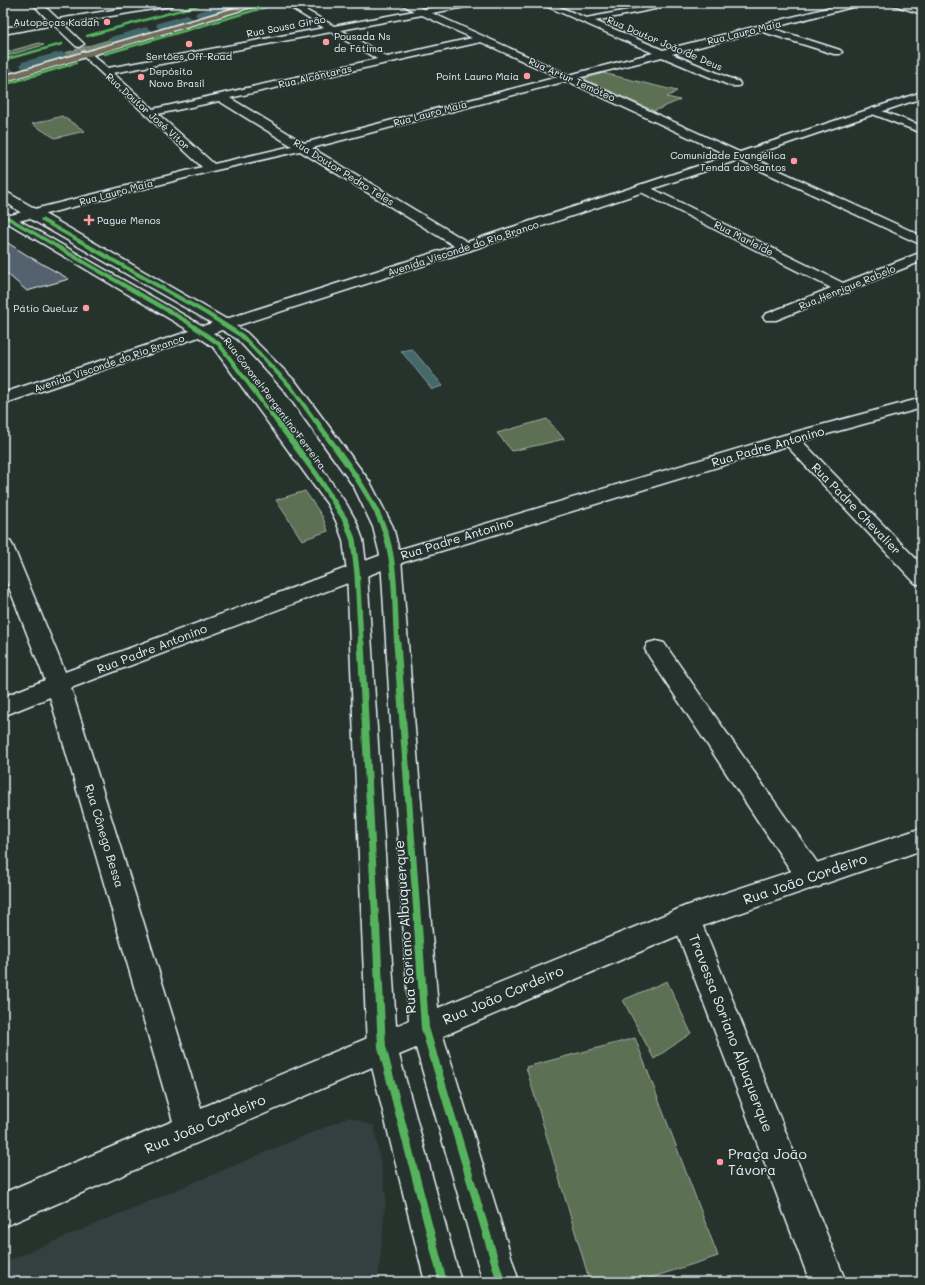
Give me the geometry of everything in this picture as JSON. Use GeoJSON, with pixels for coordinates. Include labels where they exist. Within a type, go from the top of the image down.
{"type":"FeatureCollection","features":[{"type":"Feature","properties":{"kind":"main road"},"geometry":{"type":"LineString","coordinates":[[3,79],[262,3]]}},
{"type":"Feature","properties":{"kind":"main road"},"geometry":{"type":"LineString","coordinates":[[3,66],[216,5]]}},
{"type":"Feature","properties":{"kind":"street"},"geometry":{"type":"LineString","coordinates":[[36,3],[78,44]]}},
{"type":"Feature","properties":{"kind":"street"},"geometry":{"type":"LineString","coordinates":[[3,31],[171,3]]}},
{"type":"Feature","properties":{"kind":"street"},"geometry":{"type":"LineString","coordinates":[[287,3],[386,60]]}},
{"type":"Feature","properties":{"kind":"street","name":"Rua Artur Temóteo"},"geometry":{"type":"LineString","coordinates":[[403,3],[480,39],[568,77],[922,241]]}},
{"type":"Feature","properties":{"kind":"street","name":"Rua Sousa Girão"},"geometry":{"type":"LineString","coordinates":[[105,72],[471,3]]}},
{"type":"Feature","properties":{"kind":"street","name":"Rua Doutor João de Deus"},"geometry":{"type":"LineString","coordinates":[[543,3],[735,84]]}},
{"type":"Feature","properties":{"kind":"street","name":"Rua Lauro Maia"},"geometry":{"type":"LineString","coordinates":[[5,219],[32,214],[302,146],[857,3]]}},
{"type":"Feature","properties":{"kind":"street"},"geometry":{"type":"LineString","coordinates":[[891,3],[922,11]]}},
{"type":"Feature","properties":{"kind":"street"},"geometry":{"type":"LineString","coordinates":[[584,20],[657,6]]}},
{"type":"Feature","properties":{"kind":"street"},"geometry":{"type":"LineString","coordinates":[[806,8],[819,12]]}},
{"type":"Feature","properties":{"kind":"street"},"geometry":{"type":"LineString","coordinates":[[761,28],[837,52]]}},
{"type":"Feature","properties":{"kind":"street","name":"Rua Alcântaras"},"geometry":{"type":"LineString","coordinates":[[150,113],[480,39]]}},
{"type":"Feature","properties":{"kind":"street","name":"Rua Doutor José Vitor"},"geometry":{"type":"LineString","coordinates":[[86,54],[211,168]]}},
{"type":"Feature","properties":{"kind":"street","name":"Avenida Visconde do Rio Branco"},"geometry":{"type":"LineString","coordinates":[[3,398],[224,324],[466,247],[922,95]]}},
{"type":"Feature","properties":{"kind":"street","name":"Rua Doutor Pedro Teles"},"geometry":{"type":"LineString","coordinates":[[222,98],[466,247]]}},
{"type":"Feature","properties":{"kind":"street"},"geometry":{"type":"LineString","coordinates":[[874,111],[922,130]]}},
{"type":"Feature","properties":{"kind":"street","name":"Rua Marleide"},"geometry":{"type":"LineString","coordinates":[[643,188],[845,289]]}},
{"type":"Feature","properties":{"kind":"street","name":"Rua Coronel Pergentino Ferreira"},"geometry":{"type":"LineString","coordinates":[[3,194],[32,214],[224,324],[242,336],[290,386],[339,451],[363,486],[383,527],[391,559]]}},
{"type":"Feature","properties":{"kind":"street","name":"Rua Coronel Pergentino Ferreira"},"geometry":{"type":"LineString","coordinates":[[5,219],[186,321],[219,344],[316,474],[337,505],[346,521],[353,540],[357,572]]}},
{"type":"Feature","properties":{"kind":"street","name":"Rua Henrique Rabelo"},"geometry":{"type":"LineString","coordinates":[[772,317],[845,289],[922,256]]}},
{"type":"Feature","properties":{"kind":"street","name":"Rua Padre Antonino"},"geometry":{"type":"LineString","coordinates":[[3,707],[58,684],[391,559],[790,439],[922,403]]}},
{"type":"Feature","properties":{"kind":"street","name":"Rua Padre Chevalier"},"geometry":{"type":"LineString","coordinates":[[790,439],[922,578]]}},
{"type":"Feature","properties":{"kind":"street","name":"Rua Cônego Bessa"},"geometry":{"type":"LineString","coordinates":[[3,546],[58,684],[192,1130]]}},
{"type":"Feature","properties":{"kind":"street","name":"Rua Soriano Albuquerque"},"geometry":{"type":"LineString","coordinates":[[391,559],[425,1028],[501,1282]]}},
{"type":"Feature","properties":{"kind":"street"},"geometry":{"type":"LineString","coordinates":[[357,572],[382,1047],[443,1282]]}},
{"type":"Feature","properties":{"kind":"street"},"geometry":{"type":"LineString","coordinates":[[656,649],[811,877]]}},
{"type":"Feature","properties":{"kind":"street","name":"Rua João Cordeiro"},"geometry":{"type":"LineString","coordinates":[[3,1210],[192,1130],[425,1028],[686,918],[811,877],[922,838]]}},
{"type":"Feature","properties":{"kind":"street","name":"Travessa Soriano Albuquerque"},"geometry":{"type":"LineString","coordinates":[[686,918],[828,1282]]}},
{"type":"Feature","properties":{"kind":"shaded area"},"geometry":{"type":"Polygon","coordinates":[[[349,1117],[374,1126],[386,1196],[378,1282],[3,1282],[3,1263],[349,1117]]]}},
{"type":"Feature","properties":{"kind":"green space"},"geometry":{"type":"Polygon","coordinates":[[[112,39],[117,40],[62,56],[58,55],[112,39]]]}},
{"type":"Feature","properties":{"kind":"green space"},"geometry":{"type":"Polygon","coordinates":[[[39,43],[44,45],[3,57],[3,53],[39,43]]]}},
{"type":"Feature","properties":{"kind":"green space"},"geometry":{"type":"Polygon","coordinates":[[[603,73],[677,91],[667,97],[680,100],[654,111],[584,79],[603,73]]]}},
{"type":"Feature","properties":{"kind":"green space"},"geometry":{"type":"Polygon","coordinates":[[[62,116],[85,131],[55,138],[32,124],[62,116]]]}},
{"type":"Feature","properties":{"kind":"green space"},"geometry":{"type":"Polygon","coordinates":[[[547,419],[564,439],[512,451],[497,433],[547,419]]]}},
{"type":"Feature","properties":{"kind":"green space"},"geometry":{"type":"Polygon","coordinates":[[[305,491],[322,516],[328,531],[302,540],[276,500],[305,491]]]}},
{"type":"Feature","properties":{"kind":"green space"},"geometry":{"type":"Polygon","coordinates":[[[667,981],[691,1033],[654,1059],[623,1000],[667,981]]]}},
{"type":"Feature","properties":{"kind":"green space"},"geometry":{"type":"Polygon","coordinates":[[[635,1038],[718,1256],[638,1282],[590,1282],[526,1067],[635,1038]]]}},
{"type":"Feature","properties":{"kind":"water"},"geometry":{"type":"Polygon","coordinates":[[[412,349],[443,386],[432,389],[401,351],[412,349]]]}},
{"type":"Feature","properties":{"kind":"building"},"geometry":{"type":"Polygon","coordinates":[[[3,240],[69,279],[27,291],[3,270],[3,240]]]}},
{"type":"Feature","properties":{"kind":"waterway"},"geometry":{"type":"LineString","coordinates":[[201,15],[230,6]]}},
{"type":"Feature","properties":{"kind":"waterway"},"geometry":{"type":"LineString","coordinates":[[162,26],[187,19]]}},
{"type":"Feature","properties":{"kind":"waterway"},"geometry":{"type":"LineString","coordinates":[[115,40],[146,31]]}},
{"type":"Feature","properties":{"kind":"waterway"},"geometry":{"type":"LineString","coordinates":[[27,65],[60,56]]}},
{"type":"Feature","properties":{"kind":"cycle path"},"geometry":{"type":"LineString","coordinates":[[87,36],[206,3]]}},
{"type":"Feature","properties":{"kind":"cycle path"},"geometry":{"type":"LineString","coordinates":[[105,54],[276,4]]}},
{"type":"Feature","properties":{"kind":"cycle path"},"geometry":{"type":"LineString","coordinates":[[3,60],[62,44]]}},
{"type":"Feature","properties":{"kind":"cycle path"},"geometry":{"type":"LineString","coordinates":[[3,85],[76,63]]}},
{"type":"Feature","properties":{"kind":"cycle path"},"geometry":{"type":"LineString","coordinates":[[3,215],[186,321],[219,344],[316,474],[346,521],[353,540],[357,572],[382,1047],[443,1282]]}},
{"type":"Feature","properties":{"kind":"cycle path"},"geometry":{"type":"LineString","coordinates":[[42,220],[206,313],[242,336],[290,386],[363,486],[383,527],[391,559],[425,1028],[501,1282]]}},
{"type":"Feature","properties":{"kind":"place","name":"Autopeças Kadah"},"geometry":{"type":"Point","coordinates":[107,22]}},
{"type":"Feature","properties":{"kind":"place","name":"Pousada Ns de Fátima"},"geometry":{"type":"Point","coordinates":[326,42]}},
{"type":"Feature","properties":{"kind":"place","name":"Sertões Off-Road"},"geometry":{"type":"Point","coordinates":[189,44]}},
{"type":"Feature","properties":{"kind":"place","name":"Point Lauro Maia"},"geometry":{"type":"Point","coordinates":[527,76]}},
{"type":"Feature","properties":{"kind":"place","name":"Depósito Novo Brasil"},"geometry":{"type":"Point","coordinates":[141,77]}},
{"type":"Feature","properties":{"kind":"place","name":"Comunidade Evangélica Tenda dos Santos"},"geometry":{"type":"Point","coordinates":[794,161]}},
{"type":"Feature","properties":{"kind":"place","name":"Pague Menos"},"geometry":{"type":"Point","coordinates":[89,220]}},
{"type":"Feature","properties":{"kind":"place","name":"Pátio QueLuz"},"geometry":{"type":"Point","coordinates":[86,308]}},
{"type":"Feature","properties":{"kind":"place","name":"Praça João Távora"},"geometry":{"type":"Point","coordinates":[720,1162]}}]}
